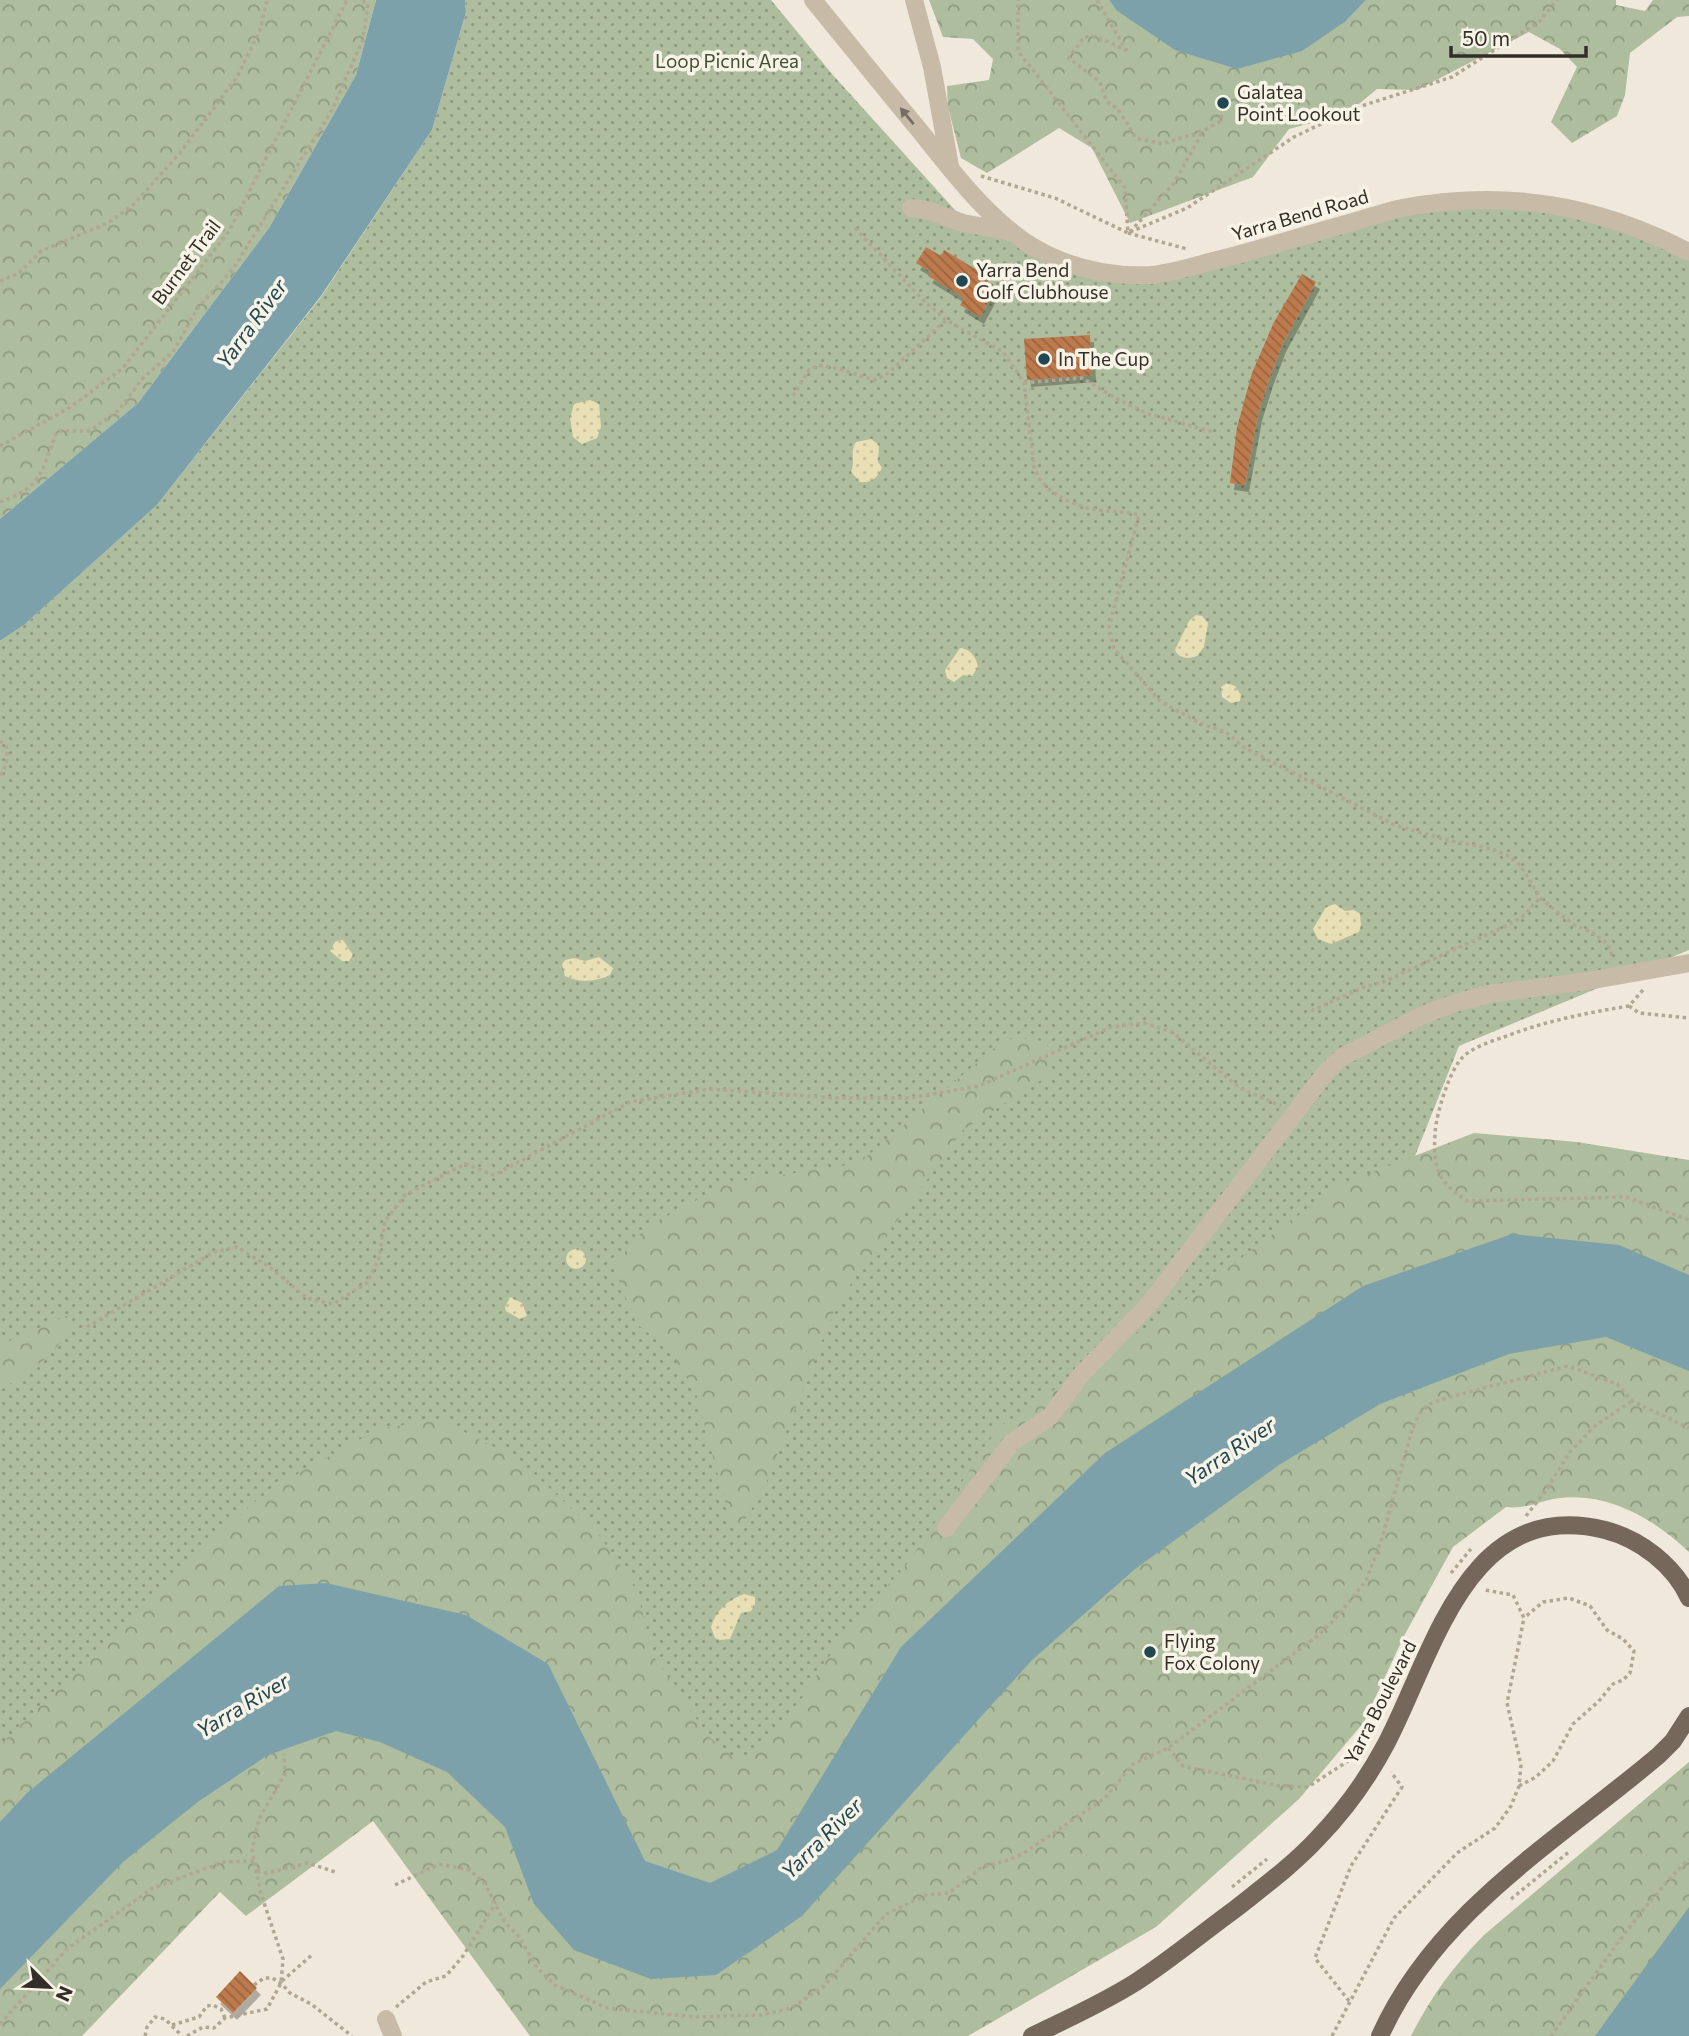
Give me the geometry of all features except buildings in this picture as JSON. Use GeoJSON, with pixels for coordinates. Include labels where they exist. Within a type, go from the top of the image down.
{"type":"FeatureCollection","features":[{"type":"Feature","properties":{"kind":"main road","name":"Yarra Boulevard"},"geometry":{"type":"LineString","coordinates":[[1032,2036],[1136,1982],[1264,1887],[1317,1840],[1339,1815],[1379,1756],[1453,1585],[1513,1540],[1546,1529],[1583,1527],[1609,1531],[1646,1548],[1677,1579],[1689,1598]]}},
{"type":"Feature","properties":{"kind":"main road"},"geometry":{"type":"LineString","coordinates":[[1380,2036],[1418,1970],[1464,1915],[1659,1755],[1673,1741],[1689,1716]]}},
{"type":"Feature","properties":{"kind":"street","name":"Yarra Bend Road"},"geometry":{"type":"LineString","coordinates":[[813,0],[950,169],[1012,232],[1060,261],[1089,270],[1124,275],[1153,274],[1226,258],[1400,209],[1438,203],[1517,200],[1557,205],[1599,215],[1640,229],[1689,252]]}},
{"type":"Feature","properties":{"kind":"street"},"geometry":{"type":"LineString","coordinates":[[914,0],[932,67],[950,169]]}},
{"type":"Feature","properties":{"kind":"street"},"geometry":{"type":"LineString","coordinates":[[911,208],[928,210],[962,223],[1012,232]]}},
{"type":"Feature","properties":{"kind":"street"},"geometry":{"type":"LineString","coordinates":[[946,1528],[1012,1441],[1051,1416],[1080,1376],[1150,1303],[1326,1072],[1342,1057],[1423,1015],[1489,994],[1689,963]]}},
{"type":"Feature","properties":{"kind":"street"},"geometry":{"type":"LineString","coordinates":[[386,2019],[393,2036]]}},
{"type":"Feature","properties":{"kind":"path"},"geometry":{"type":"LineString","coordinates":[[0,281],[18,274],[41,251],[107,223],[133,205],[180,153],[237,77],[260,30],[267,0]]}},
{"type":"Feature","properties":{"kind":"path","name":"Burnet Trail"},"geometry":{"type":"LineString","coordinates":[[0,446],[69,408],[123,368],[229,231],[347,0]]}},
{"type":"Feature","properties":{"kind":"path"},"geometry":{"type":"LineString","coordinates":[[0,502],[22,494],[38,481],[57,431],[90,431],[118,410],[142,379],[173,352],[197,309],[233,270],[332,110],[363,38],[368,4],[361,0]]}},
{"type":"Feature","properties":{"kind":"path"},"geometry":{"type":"LineString","coordinates":[[1018,0],[1018,51],[1125,188],[1128,233]]}},
{"type":"Feature","properties":{"kind":"path"},"geometry":{"type":"LineString","coordinates":[[1097,0],[1126,50],[1097,37],[1084,37],[1069,58],[1100,82],[1106,101],[1118,109],[1136,138],[1162,144],[1203,131],[1221,121],[1223,103]]}},
{"type":"Feature","properties":{"kind":"path"},"geometry":{"type":"LineString","coordinates":[[1128,233],[1187,208],[1294,137],[1352,110],[1452,77],[1540,21],[1557,0]]}},
{"type":"Feature","properties":{"kind":"path"},"geometry":{"type":"LineString","coordinates":[[1128,233],[1174,183],[1203,131]]}},
{"type":"Feature","properties":{"kind":"path"},"geometry":{"type":"LineString","coordinates":[[950,169],[1055,198],[1128,233],[1198,251]]}},
{"type":"Feature","properties":{"kind":"path"},"geometry":{"type":"LineString","coordinates":[[855,228],[921,298],[946,320],[1003,352],[1024,383],[1034,467],[1038,479],[1057,495],[1081,506],[1105,512],[1122,511],[1139,515],[1109,627],[1114,649],[1161,702],[1204,725],[1226,732],[1243,747],[1395,825],[1447,840],[1493,849],[1510,857],[1521,866],[1540,898],[1574,925],[1591,932],[1608,944],[1615,976]]}},
{"type":"Feature","properties":{"kind":"path"},"geometry":{"type":"LineString","coordinates":[[793,396],[809,370],[819,365],[874,380],[886,375],[946,320]]}},
{"type":"Feature","properties":{"kind":"path"},"geometry":{"type":"LineString","coordinates":[[1024,383],[1082,378],[1149,414],[1214,432]]}},
{"type":"Feature","properties":{"kind":"path"},"geometry":{"type":"LineString","coordinates":[[0,741],[6,746],[8,755],[6,767],[0,777]]}},
{"type":"Feature","properties":{"kind":"path"},"geometry":{"type":"LineString","coordinates":[[1311,1011],[1364,987],[1383,982],[1508,925],[1522,917],[1540,898]]}},
{"type":"Feature","properties":{"kind":"path"},"geometry":{"type":"LineString","coordinates":[[1629,1006],[1657,969]]}},
{"type":"Feature","properties":{"kind":"path"},"geometry":{"type":"LineString","coordinates":[[1689,1018],[1639,1013],[1629,1006],[1584,1013],[1529,1027],[1466,1055],[1457,1064],[1444,1094],[1435,1129],[1433,1159],[1438,1174],[1457,1194],[1467,1200],[1626,1197],[1689,1220]]}},
{"type":"Feature","properties":{"kind":"path"},"geometry":{"type":"LineString","coordinates":[[87,1327],[214,1252],[237,1247],[268,1266],[307,1298],[333,1304],[367,1283],[379,1258],[385,1221],[405,1195],[465,1164],[494,1175],[630,1102],[710,1089],[837,1098],[909,1098],[979,1086],[1111,1027],[1144,1023],[1172,1032],[1240,1088],[1296,1112]]}},
{"type":"Feature","properties":{"kind":"path"},"geometry":{"type":"LineString","coordinates":[[395,1885],[439,1864],[470,1870],[485,1884],[504,1921],[519,1937],[537,1968],[555,1985],[607,2008],[695,2017],[761,2015],[792,2008],[824,1986],[886,1914],[926,1895],[949,1893],[982,1867],[1024,1853],[1105,1798],[1133,1764],[1168,1748],[1316,1637],[1334,1620],[1366,1581],[1382,1538],[1412,1430],[1420,1413],[1428,1405],[1568,1366],[1617,1384],[1632,1401],[1689,1428]]}},
{"type":"Feature","properties":{"kind":"path"},"geometry":{"type":"LineString","coordinates":[[1537,1513],[1525,1517],[1547,1489],[1569,1453],[1596,1425],[1632,1401]]}},
{"type":"Feature","properties":{"kind":"path"},"geometry":{"type":"LineString","coordinates":[[1332,2036],[1394,1917],[1457,1853],[1495,1828],[1511,1806],[1519,1786],[1521,1765],[1507,1703],[1524,1618],[1513,1595],[1453,1585],[1466,1554],[1479,1542]]}},
{"type":"Feature","properties":{"kind":"path"},"geometry":{"type":"LineString","coordinates":[[1519,1786],[1552,1761],[1573,1724],[1598,1702],[1613,1684],[1630,1674],[1634,1651],[1623,1639],[1607,1630],[1590,1606],[1569,1598],[1543,1602],[1524,1618]]}},
{"type":"Feature","properties":{"kind":"path"},"geometry":{"type":"LineString","coordinates":[[1168,1748],[1184,1766],[1279,1786],[1308,1787],[1361,1752],[1350,1770]]}},
{"type":"Feature","properties":{"kind":"path"},"geometry":{"type":"LineString","coordinates":[[281,1983],[283,1959],[261,1894],[252,1850],[259,1819],[285,1774],[284,1754]]}},
{"type":"Feature","properties":{"kind":"path"},"geometry":{"type":"LineString","coordinates":[[1349,2001],[1315,1958],[1352,1866],[1402,1787],[1379,1756]]}},
{"type":"Feature","properties":{"kind":"path"},"geometry":{"type":"LineString","coordinates":[[1511,1900],[1572,1849]]}},
{"type":"Feature","properties":{"kind":"path"},"geometry":{"type":"LineString","coordinates":[[1551,2036],[1619,1939],[1665,1882],[1689,1859]]}},
{"type":"Feature","properties":{"kind":"path"},"geometry":{"type":"LineString","coordinates":[[0,2024],[67,1949],[153,1888],[223,1862],[256,1861]]}},
{"type":"Feature","properties":{"kind":"path"},"geometry":{"type":"LineString","coordinates":[[257,1871],[267,1873],[308,1864],[338,1873]]}},
{"type":"Feature","properties":{"kind":"path"},"geometry":{"type":"LineString","coordinates":[[386,2019],[402,2000],[426,1982],[446,1976],[463,1956],[496,1903]]}},
{"type":"Feature","properties":{"kind":"path"},"geometry":{"type":"LineString","coordinates":[[145,2036],[147,2027],[155,2017],[165,2019],[184,2036],[203,2027],[214,2028],[225,2018],[267,2009],[281,1983],[313,1954]]}},
{"type":"Feature","properties":{"kind":"path"},"geometry":{"type":"LineString","coordinates":[[254,1985],[264,1978],[272,1978],[352,2036]]}},
{"type":"Feature","properties":{"kind":"path"},"geometry":{"type":"LineString","coordinates":[[172,2025],[199,2017],[207,2006],[213,2005],[221,2009],[225,2018]]}},
{"type":"Feature","properties":{"kind":"path"},"geometry":{"type":"LineString","coordinates":[[199,2017],[203,2027]]}},
{"type":"Feature","properties":{"kind":"green space"},"geometry":{"type":"Polygon","coordinates":[[[0,0],[376,0],[356,75],[269,228],[138,403],[0,519],[0,0]]]}},
{"type":"Feature","properties":{"kind":"green space","name":"Loop Picnic Area"},"geometry":{"type":"Polygon","coordinates":[[[465,0],[771,0],[832,74],[955,210],[987,231],[1018,245],[1124,275],[1400,209],[1517,200],[1689,252],[1689,950],[1459,1046],[1363,1286],[777,1850],[548,1664],[0,1822],[0,641],[24,625],[157,505],[321,297],[432,130],[466,12],[465,0]]]}},
{"type":"Feature","properties":{"kind":"green space"},"geometry":{"type":"Polygon","coordinates":[[[929,0],[1109,0],[1116,10],[1346,21],[1366,0],[1616,0],[1616,5],[1645,11],[1653,0],[1689,0],[1689,16],[1677,17],[1630,53],[1625,95],[1617,116],[1572,143],[1551,122],[1577,67],[1560,49],[1529,32],[1417,90],[1377,89],[1348,113],[1289,129],[1253,177],[1130,223],[1092,148],[1059,128],[987,173],[961,158],[948,107],[947,86],[989,80],[993,59],[973,39],[943,37],[929,0]]]}},
{"type":"Feature","properties":{"kind":"green space"},"geometry":{"type":"Polygon","coordinates":[[[1016,1037],[1042,1041],[1056,1054],[1048,1076],[964,1129],[837,1303],[762,1493],[741,1526],[730,1520],[696,1393],[670,1351],[636,1323],[613,1266],[646,1227],[729,1183],[859,1163],[999,1044],[1016,1037]]]}},
{"type":"Feature","properties":{"kind":"green space"},"geometry":{"type":"Polygon","coordinates":[[[1474,1133],[1577,1142],[1689,1160],[1689,1552],[1644,1518],[1609,1503],[1572,1497],[1506,1507],[1453,1547],[1404,1636],[1364,1722],[1299,1799],[1156,1927],[968,2036],[530,2036],[373,1821],[246,1916],[220,1892],[82,2036],[0,2036],[0,1745],[254,1502],[304,1470],[381,1428],[440,1420],[518,1459],[596,1531],[635,1586],[655,1658],[708,1736],[733,1757],[743,1758],[790,1716],[842,1637],[907,1564],[998,1428],[1173,1309],[1339,1185],[1474,1133]]]}},
{"type":"Feature","properties":{"kind":"green space"},"geometry":{"type":"Polygon","coordinates":[[[73,1313],[71,1330],[48,1357],[0,1391],[0,1345],[73,1313]]]}},
{"type":"Feature","properties":{"kind":"green space"},"geometry":{"type":"Polygon","coordinates":[[[1689,1762],[1689,2036],[1411,2036],[1443,1982],[1484,1935],[1689,1762]]]}},
{"type":"Feature","properties":{"kind":"sand"},"geometry":{"type":"Polygon","coordinates":[[[590,400],[599,404],[601,427],[597,438],[582,444],[573,437],[570,418],[574,404],[590,400]]]}},
{"type":"Feature","properties":{"kind":"sand"},"geometry":{"type":"Polygon","coordinates":[[[871,439],[879,445],[878,462],[882,468],[874,479],[860,482],[851,472],[853,449],[856,442],[871,439]]]}},
{"type":"Feature","properties":{"kind":"sand"},"geometry":{"type":"Polygon","coordinates":[[[1196,615],[1202,616],[1208,623],[1204,647],[1197,656],[1182,657],[1175,650],[1189,621],[1196,615]]]}},
{"type":"Feature","properties":{"kind":"sand"},"geometry":{"type":"Polygon","coordinates":[[[960,648],[972,654],[978,667],[972,676],[963,675],[954,682],[947,678],[945,670],[960,648]]]}},
{"type":"Feature","properties":{"kind":"sand"},"geometry":{"type":"Polygon","coordinates":[[[1227,683],[1235,686],[1241,695],[1240,701],[1231,703],[1222,697],[1221,687],[1227,683]]]}},
{"type":"Feature","properties":{"kind":"sand"},"geometry":{"type":"Polygon","coordinates":[[[1335,904],[1345,911],[1354,910],[1360,914],[1361,925],[1359,932],[1331,944],[1318,939],[1313,929],[1326,907],[1335,904]]]}},
{"type":"Feature","properties":{"kind":"sand"},"geometry":{"type":"Polygon","coordinates":[[[339,940],[343,940],[353,955],[349,961],[342,961],[330,951],[339,940]]]}},
{"type":"Feature","properties":{"kind":"sand"},"geometry":{"type":"Polygon","coordinates":[[[599,957],[613,968],[610,975],[587,981],[565,976],[562,964],[565,960],[574,958],[585,961],[599,957]]]}},
{"type":"Feature","properties":{"kind":"sand"},"geometry":{"type":"Polygon","coordinates":[[[576,1249],[583,1252],[586,1259],[583,1266],[576,1269],[569,1266],[566,1259],[569,1252],[576,1249]]]}},
{"type":"Feature","properties":{"kind":"sand"},"geometry":{"type":"Polygon","coordinates":[[[510,1297],[522,1303],[527,1316],[520,1319],[506,1311],[510,1297]]]}},
{"type":"Feature","properties":{"kind":"sand"},"geometry":{"type":"Polygon","coordinates":[[[744,1594],[755,1597],[751,1611],[741,1613],[730,1639],[715,1638],[711,1627],[719,1611],[744,1594]]]}},
{"type":"Feature","properties":{"kind":"water","name":"Yarra River"},"geometry":{"type":"Polygon","coordinates":[[[376,0],[465,0],[466,12],[432,130],[321,296],[157,505],[24,625],[0,641],[0,519],[138,403],[269,228],[356,75],[376,0]]]}},
{"type":"Feature","properties":{"kind":"water"},"geometry":{"type":"Polygon","coordinates":[[[1109,0],[1366,0],[1346,21],[1302,51],[1237,69],[1175,50],[1116,10],[1109,0]]]}},
{"type":"Feature","properties":{"kind":"water","name":"Yarra River"},"geometry":{"type":"Polygon","coordinates":[[[1512,1234],[1619,1245],[1689,1275],[1689,1371],[1606,1337],[1509,1354],[1380,1404],[1279,1465],[1135,1569],[1031,1661],[802,1916],[716,1975],[651,1979],[574,1950],[534,1904],[505,1827],[447,1772],[380,1742],[336,1731],[268,1755],[199,1801],[123,1862],[0,1989],[0,1822],[27,1793],[279,1586],[326,1583],[466,1615],[548,1664],[645,1861],[710,1883],[777,1850],[901,1647],[1105,1453],[1363,1286],[1512,1234]]]}},
{"type":"Feature","properties":{"kind":"water"},"geometry":{"type":"Polygon","coordinates":[[[1689,1907],[1689,2036],[1595,2036],[1689,1907]]]}},
{"type":"Feature","properties":{"kind":"place","name":"Galatea Point Lookout"},"geometry":{"type":"Point","coordinates":[1223,103]}},
{"type":"Feature","properties":{"kind":"place","name":"Yarra Bend Golf Clubhouse"},"geometry":{"type":"Point","coordinates":[962,281]}},
{"type":"Feature","properties":{"kind":"place","name":"In The Cup"},"geometry":{"type":"Point","coordinates":[1044,359]}},
{"type":"Feature","properties":{"kind":"place","name":"Flying Fox Colony"},"geometry":{"type":"Point","coordinates":[1150,1652]}}]}
